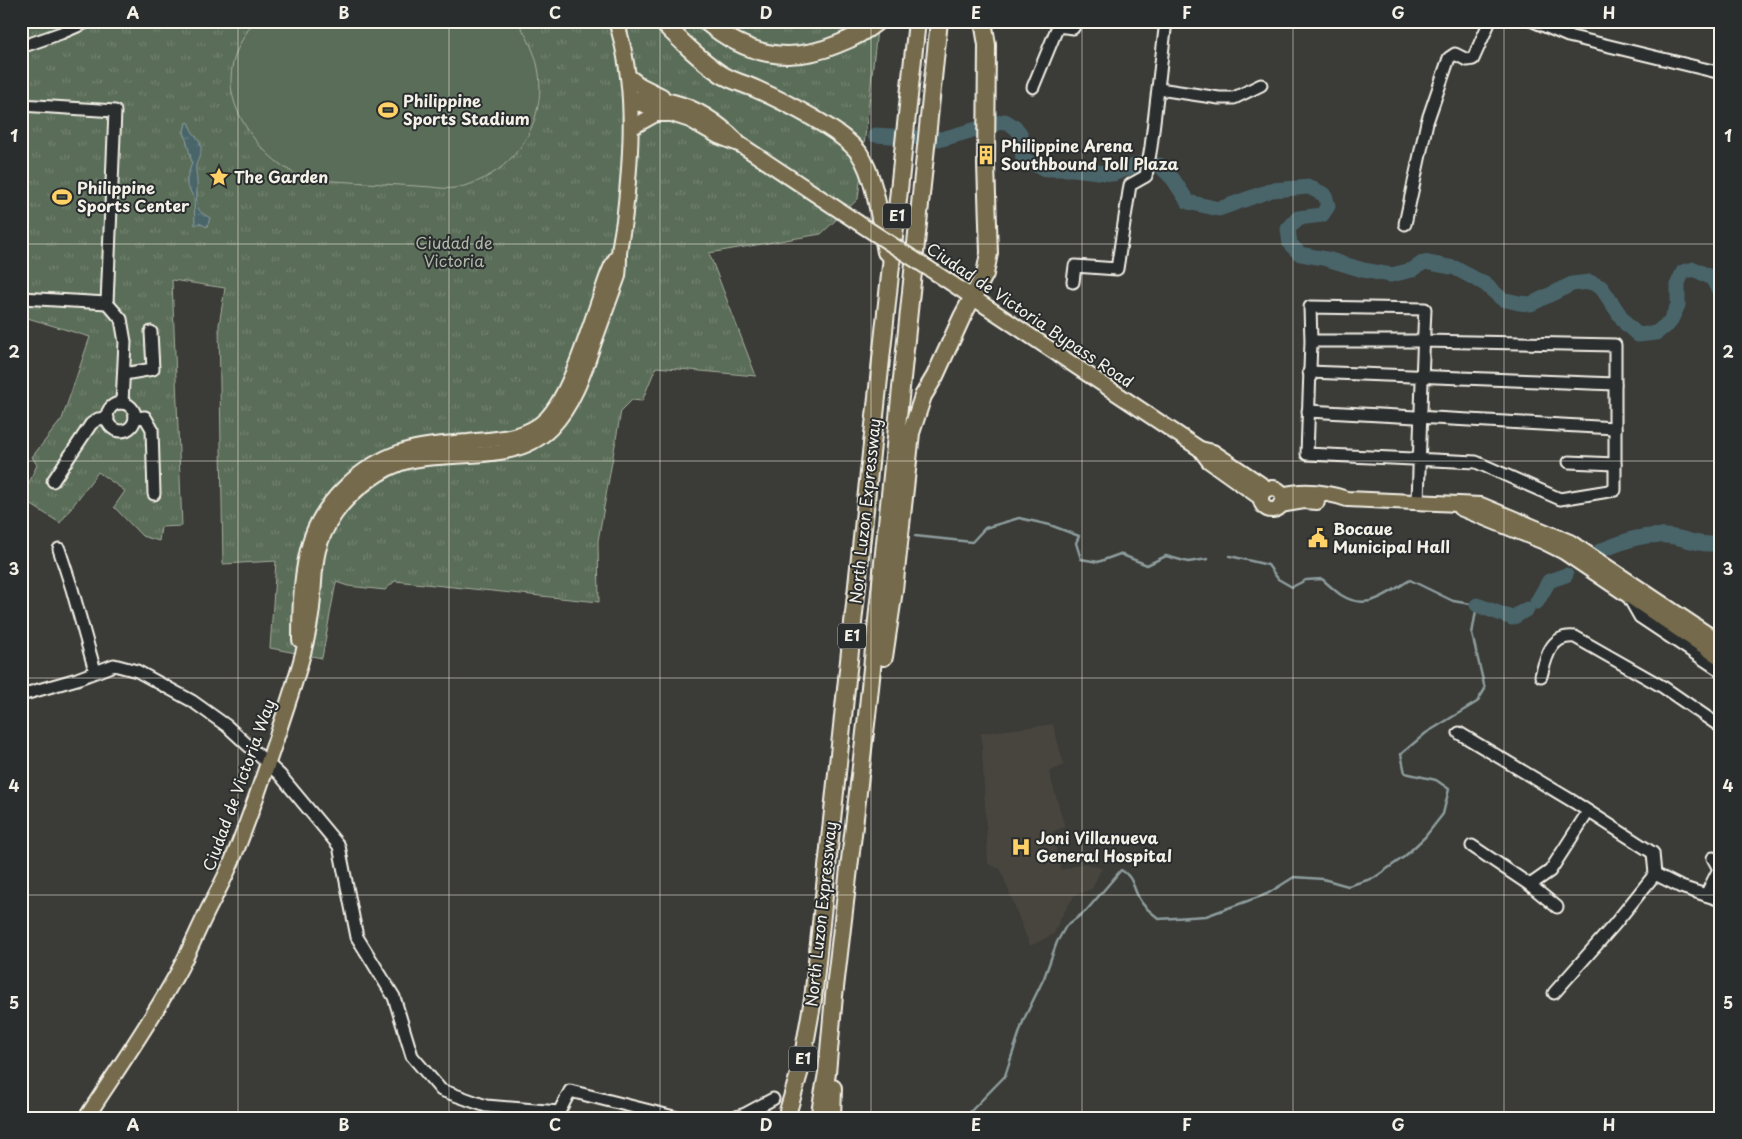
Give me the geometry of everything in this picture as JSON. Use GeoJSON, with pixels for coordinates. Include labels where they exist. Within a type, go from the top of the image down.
{"type":"FeatureCollection","features":[{"type":"Feature","properties":{"kind":"highway"},"geometry":{"type":"LineString","coordinates":[[661,21],[694,53],[722,75],[758,90],[817,120],[842,137],[858,153],[870,176],[891,273]]}},
{"type":"Feature","properties":{"kind":"highway"},"geometry":{"type":"LineString","coordinates":[[705,21],[738,43],[759,52],[779,55],[801,55],[820,52],[850,40],[878,21]]}},
{"type":"Feature","properties":{"kind":"highway","name":"North Luzon Expressway"},"geometry":{"type":"LineString","coordinates":[[786,1118],[802,1067],[812,1000],[918,21]]}},
{"type":"Feature","properties":{"kind":"highway","name":"North Luzon Expressway"},"geometry":{"type":"LineString","coordinates":[[822,1117],[834,996],[868,707],[939,21]]}},
{"type":"Feature","properties":{"kind":"highway"},"geometry":{"type":"LineString","coordinates":[[868,707],[883,662],[894,590],[911,433],[923,396],[935,376],[962,317],[986,274],[989,253],[986,146],[987,45],[983,21]]}},
{"type":"Feature","properties":{"kind":"main road","name":"Ciudad de Victoria Way"},"geometry":{"type":"LineString","coordinates":[[86,1118],[177,973],[234,858],[268,764],[299,669],[300,612],[308,548],[320,519],[343,496],[358,474],[373,464],[402,452],[423,446],[518,441],[546,420],[577,375],[609,273],[619,254],[625,209],[631,128],[630,99],[622,40],[616,21]]}},
{"type":"Feature","properties":{"kind":"main road"},"geometry":{"type":"LineString","coordinates":[[628,76],[672,108]]}},
{"type":"Feature","properties":{"kind":"main road","name":"Ciudad de Victoria Bypass Road"},"geometry":{"type":"LineString","coordinates":[[630,99],[641,104],[672,108],[718,136],[741,145],[1200,449],[1213,452],[1264,493]]}},
{"type":"Feature","properties":{"kind":"main road"},"geometry":{"type":"LineString","coordinates":[[631,128],[656,114],[672,108]]}},
{"type":"Feature","properties":{"kind":"main road"},"geometry":{"type":"LineString","coordinates":[[1275,488],[1281,500],[1274,509],[1267,509],[1262,504],[1264,493],[1275,488]]}},
{"type":"Feature","properties":{"kind":"main road"},"geometry":{"type":"LineString","coordinates":[[1281,500],[1332,504],[1347,499],[1455,505],[1567,547],[1605,573],[1721,643]]}},
{"type":"Feature","properties":{"kind":"main road"},"geometry":{"type":"LineString","coordinates":[[1605,573],[1628,596],[1721,658]]}},
{"type":"Feature","properties":{"kind":"street"},"geometry":{"type":"LineString","coordinates":[[21,47],[89,21]]}},
{"type":"Feature","properties":{"kind":"street"},"geometry":{"type":"LineString","coordinates":[[1033,86],[1058,26],[1073,28],[1077,21]]}},
{"type":"Feature","properties":{"kind":"street"},"geometry":{"type":"LineString","coordinates":[[1073,282],[1075,266],[1118,268],[1130,185],[1146,176],[1147,173],[1166,21]]}},
{"type":"Feature","properties":{"kind":"street"},"geometry":{"type":"LineString","coordinates":[[1405,224],[1428,122],[1449,58],[1454,54],[1467,60],[1473,59],[1490,21]]}},
{"type":"Feature","properties":{"kind":"street"},"geometry":{"type":"LineString","coordinates":[[1533,21],[1568,36],[1721,73]]}},
{"type":"Feature","properties":{"kind":"street"},"geometry":{"type":"LineString","coordinates":[[1158,89],[1219,98],[1234,98],[1262,85]]}},
{"type":"Feature","properties":{"kind":"street"},"geometry":{"type":"LineString","coordinates":[[21,106],[115,111],[106,303]]}},
{"type":"Feature","properties":{"kind":"street"},"geometry":{"type":"LineString","coordinates":[[21,298],[106,303],[121,319],[125,342],[122,403]]}},
{"type":"Feature","properties":{"kind":"street"},"geometry":{"type":"LineString","coordinates":[[1311,341],[1424,341],[1615,345],[1615,490],[1560,499],[1476,462],[1419,459],[1307,454],[1311,341],[1310,307],[1425,309],[1424,341],[1423,376],[1419,459],[1418,502]]}},
{"type":"Feature","properties":{"kind":"street"},"geometry":{"type":"LineString","coordinates":[[124,374],[153,369],[151,332]]}},
{"type":"Feature","properties":{"kind":"street"},"geometry":{"type":"LineString","coordinates":[[1309,372],[1615,384]]}},
{"type":"Feature","properties":{"kind":"street"},"geometry":{"type":"LineString","coordinates":[[122,403],[130,406],[135,413],[135,418],[132,426],[121,431],[112,428],[108,418],[113,406],[122,403]]}},
{"type":"Feature","properties":{"kind":"street"},"geometry":{"type":"LineString","coordinates":[[1308,411],[1615,428]]}},
{"type":"Feature","properties":{"kind":"street"},"geometry":{"type":"LineString","coordinates":[[135,418],[145,417],[152,429],[154,494]]}},
{"type":"Feature","properties":{"kind":"street"},"geometry":{"type":"LineString","coordinates":[[54,481],[92,424],[98,418],[108,418]]}},
{"type":"Feature","properties":{"kind":"street"},"geometry":{"type":"LineString","coordinates":[[1569,462],[1615,464]]}},
{"type":"Feature","properties":{"kind":"street"},"geometry":{"type":"LineString","coordinates":[[59,549],[95,671]]}},
{"type":"Feature","properties":{"kind":"street"},"geometry":{"type":"LineString","coordinates":[[1628,596],[1640,617],[1721,671]]}},
{"type":"Feature","properties":{"kind":"street"},"geometry":{"type":"LineString","coordinates":[[1541,676],[1545,658],[1556,642],[1566,636],[1575,637],[1663,687],[1721,727]]}},
{"type":"Feature","properties":{"kind":"street"},"geometry":{"type":"LineString","coordinates":[[21,695],[77,679],[114,665],[137,671],[192,701],[227,726],[280,775],[339,846],[357,937],[394,997],[412,1056],[441,1090],[486,1106],[559,1112],[570,1092],[678,1118]]}},
{"type":"Feature","properties":{"kind":"street"},"geometry":{"type":"LineString","coordinates":[[1459,733],[1653,853],[1655,874],[1614,926],[1554,993]]}},
{"type":"Feature","properties":{"kind":"street"},"geometry":{"type":"LineString","coordinates":[[1530,885],[1550,871],[1588,812]]}},
{"type":"Feature","properties":{"kind":"street"},"geometry":{"type":"LineString","coordinates":[[1472,846],[1530,885],[1557,907]]}},
{"type":"Feature","properties":{"kind":"street"},"geometry":{"type":"LineString","coordinates":[[1706,895],[1719,869],[1713,858]]}},
{"type":"Feature","properties":{"kind":"street"},"geometry":{"type":"LineString","coordinates":[[1655,874],[1681,887],[1721,900]]}},
{"type":"Feature","properties":{"kind":"street"},"geometry":{"type":"LineString","coordinates":[[733,1118],[745,1114],[773,1099]]}},
{"type":"Feature","properties":{"kind":"street"},"geometry":{"type":"LineString","coordinates":[[481,1118],[486,1106]]}},
{"type":"Feature","properties":{"kind":"shaded area","name":"Joni Villanueva General Hospital"},"geometry":{"type":"Polygon","coordinates":[[[1053,724],[1064,765],[1049,772],[1065,827],[1052,832],[1061,870],[1084,863],[1102,868],[1092,889],[1075,895],[1060,919],[1054,934],[1030,946],[1000,869],[988,864],[981,733],[1053,724]]]}},
{"type":"Feature","properties":{"kind":"green space","name":"Ciudad de Victoria"},"geometry":{"type":"Polygon","coordinates":[[[21,21],[878,21],[858,199],[821,234],[709,253],[756,376],[656,367],[642,401],[632,400],[621,411],[598,541],[599,602],[395,581],[385,590],[348,586],[336,582],[322,658],[270,648],[276,561],[223,564],[219,325],[225,288],[172,280],[182,526],[161,527],[159,541],[142,536],[114,507],[125,491],[98,472],[60,523],[22,499],[37,465],[32,457],[62,419],[90,337],[21,316],[21,21]]]}},
{"type":"Feature","properties":{"kind":"green space","name":"Philippine Sports Stadium"},"geometry":{"type":"Polygon","coordinates":[[[254,21],[517,21],[529,41],[539,72],[540,94],[534,121],[528,136],[519,149],[498,170],[485,178],[455,188],[317,181],[297,175],[269,155],[256,142],[238,111],[233,95],[231,72],[235,56],[254,21]]]}},
{"type":"Feature","properties":{"kind":"water"},"geometry":{"type":"Polygon","coordinates":[[[186,122],[190,123],[191,129],[199,140],[201,147],[196,165],[197,205],[202,213],[210,218],[207,227],[199,223],[195,225],[194,198],[187,185],[192,162],[184,132],[186,122]]]}},
{"type":"Feature","properties":{"kind":"waterway"},"geometry":{"type":"LineString","coordinates":[[875,135],[942,139],[1005,121],[1020,133],[1023,159],[1044,169],[1074,169],[1113,174],[1139,164],[1159,165],[1173,179],[1188,202],[1219,209],[1272,190],[1309,187],[1325,195],[1328,206],[1322,215],[1298,218],[1288,229],[1290,244],[1300,254],[1391,275],[1412,270],[1424,262],[1455,268],[1485,284],[1502,299],[1519,303],[1531,304],[1572,284],[1590,282],[1601,287],[1626,324],[1638,335],[1656,333],[1670,322],[1678,305],[1678,283],[1683,272],[1694,269],[1712,278],[1721,294]]}},
{"type":"Feature","properties":{"kind":"waterway"},"geometry":{"type":"LineString","coordinates":[[915,536],[972,542],[985,528],[1019,518],[1050,525],[1079,536],[1076,543],[1081,559],[1098,562],[1120,554],[1147,565],[1166,556],[1188,562],[1208,559]]}},
{"type":"Feature","properties":{"kind":"waterway"},"geometry":{"type":"LineString","coordinates":[[1600,551],[1633,539],[1658,535],[1706,544],[1721,543]]}},
{"type":"Feature","properties":{"kind":"waterway"},"geometry":{"type":"LineString","coordinates":[[970,1118],[970,1112],[1005,1076],[1024,1019],[1044,978],[1057,942],[1066,926],[1086,911],[1121,870],[1129,877],[1139,899],[1159,919],[1206,916],[1267,894],[1294,877],[1323,879],[1348,886],[1374,878],[1404,857],[1425,837],[1443,814],[1449,789],[1436,780],[1405,773],[1401,754],[1426,733],[1477,702],[1485,689],[1472,634],[1477,605],[1453,601],[1410,580],[1377,599],[1360,602],[1341,595],[1322,579],[1306,580],[1292,587],[1278,579],[1268,565],[1230,556]]}},
{"type":"Feature","properties":{"kind":"waterway"},"geometry":{"type":"LineString","coordinates":[[1537,602],[1549,581],[1566,575]]}},
{"type":"Feature","properties":{"kind":"waterway"},"geometry":{"type":"LineString","coordinates":[[1477,605],[1512,618],[1527,609]]}},
{"type":"Feature","properties":{"kind":"place","name":"Philippine Sports Stadium"},"geometry":{"type":"Point","coordinates":[388,110]}},
{"type":"Feature","properties":{"kind":"place","name":"Philippine Arena Southbound Toll Plaza"},"geometry":{"type":"Point","coordinates":[986,155]}},
{"type":"Feature","properties":{"kind":"place","name":"The Garden"},"geometry":{"type":"Point","coordinates":[219,177]}},
{"type":"Feature","properties":{"kind":"place","name":"Philippine Sports Center"},"geometry":{"type":"Point","coordinates":[62,197]}},
{"type":"Feature","properties":{"kind":"place","name":"Bocaue Municipal Hall"},"geometry":{"type":"Point","coordinates":[1318,538]}},
{"type":"Feature","properties":{"kind":"place","name":"Joni Villanueva General Hospital"},"geometry":{"type":"Point","coordinates":[1021,847]}}]}
